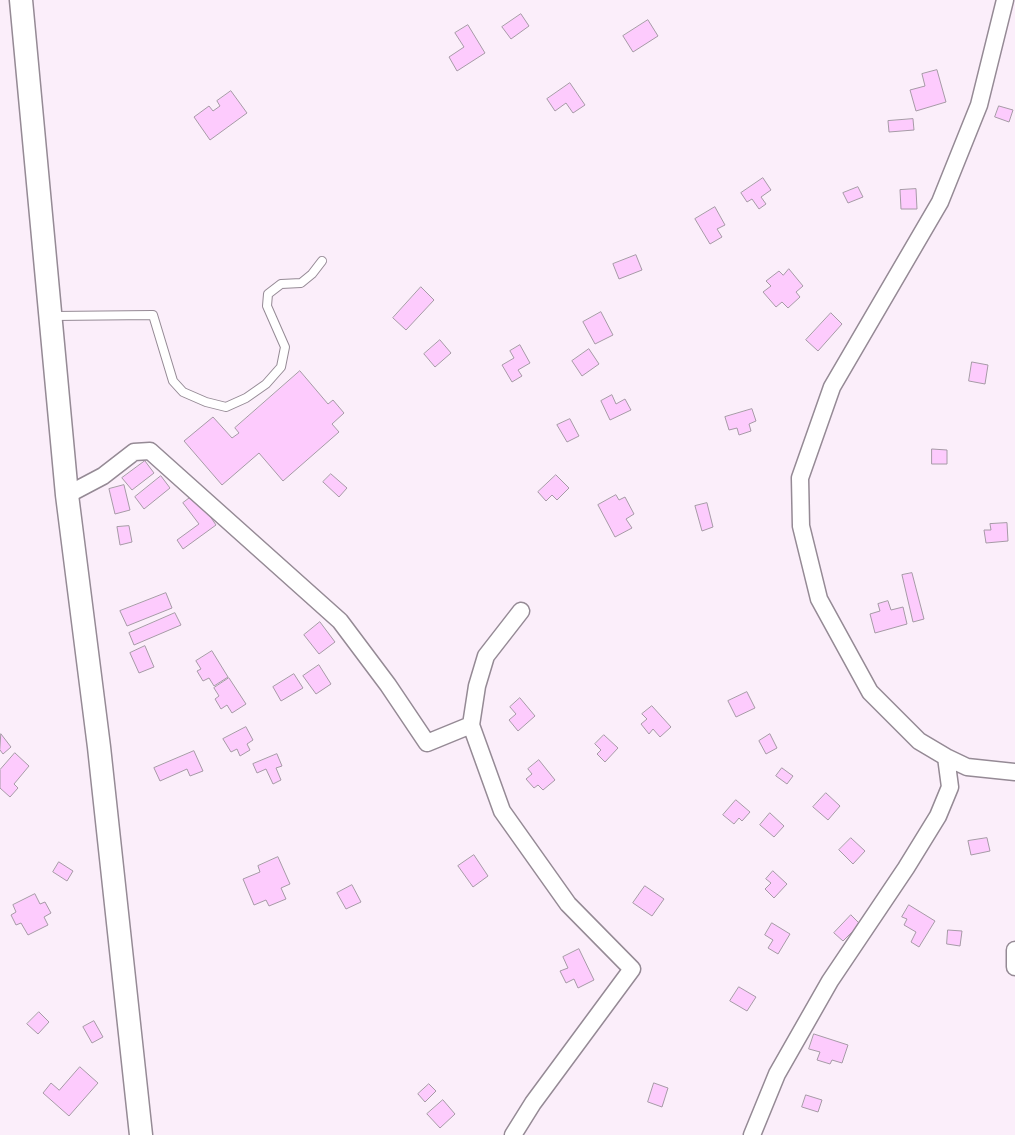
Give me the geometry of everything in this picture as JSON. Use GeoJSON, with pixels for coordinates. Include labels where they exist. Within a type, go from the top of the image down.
{"type":"FeatureCollection","features":[{"type":"Feature","properties":{"kind":"main road"},"geometry":{"type":"LineString","coordinates":[[21,0],[67,495],[99,748],[141,1135]]}},
{"type":"Feature","properties":{"kind":"street"},"geometry":{"type":"LineString","coordinates":[[1004,0],[979,105],[940,202],[832,386],[800,478],[801,526],[819,599],[870,692],[919,742],[946,757],[967,767],[1015,772]]}},
{"type":"Feature","properties":{"kind":"street"},"geometry":{"type":"LineString","coordinates":[[67,495],[103,476],[134,452],[150,451],[340,621],[388,685],[427,743],[472,725]]}},
{"type":"Feature","properties":{"kind":"street"},"geometry":{"type":"LineString","coordinates":[[513,1135],[538,1096],[632,969],[568,904],[502,811],[472,725],[477,686],[486,656],[521,612]]}},
{"type":"Feature","properties":{"kind":"street"},"geometry":{"type":"LineString","coordinates":[[752,1135],[777,1074],[830,981],[906,868],[938,816],[950,787],[946,757]]}},
{"type":"Feature","properties":{"kind":"street"},"geometry":{"type":"LineString","coordinates":[[1015,950],[1015,967]]}},
{"type":"Feature","properties":{"kind":"lane"},"geometry":{"type":"LineString","coordinates":[[51,316],[153,315],[173,381],[183,392],[206,402],[226,407],[246,398],[266,384],[281,367],[285,347],[267,306],[268,294],[281,284],[301,283],[312,274],[322,261]]}},
{"type":"Feature","properties":{"kind":"building"},"geometry":{"type":"Polygon","coordinates":[[[521,14],[529,26],[511,39],[502,27],[521,14]]]}},
{"type":"Feature","properties":{"kind":"building"},"geometry":{"type":"Polygon","coordinates":[[[648,20],[658,36],[633,52],[623,36],[648,20]]]}},
{"type":"Feature","properties":{"kind":"building"},"geometry":{"type":"Polygon","coordinates":[[[468,25],[485,53],[457,71],[449,57],[464,47],[455,33],[468,25]]]}},
{"type":"Feature","properties":{"kind":"building"},"geometry":{"type":"Polygon","coordinates":[[[937,70],[946,102],[916,111],[910,90],[925,86],[922,74],[937,70]]]}},
{"type":"Feature","properties":{"kind":"building"},"geometry":{"type":"Polygon","coordinates":[[[570,83],[585,105],[573,113],[566,103],[555,111],[547,99],[570,83]]]}},
{"type":"Feature","properties":{"kind":"building"},"geometry":{"type":"Polygon","coordinates":[[[231,91],[247,113],[210,140],[194,117],[209,106],[213,111],[220,106],[217,101],[231,91]]]}},
{"type":"Feature","properties":{"kind":"building"},"geometry":{"type":"Polygon","coordinates":[[[999,106],[1013,110],[1009,122],[995,117],[999,106]]]}},
{"type":"Feature","properties":{"kind":"building"},"geometry":{"type":"Polygon","coordinates":[[[913,119],[914,130],[889,132],[888,121],[913,119]]]}},
{"type":"Feature","properties":{"kind":"building"},"geometry":{"type":"Polygon","coordinates":[[[763,178],[771,190],[761,197],[766,204],[759,209],[752,199],[747,202],[741,193],[763,178]]]}},
{"type":"Feature","properties":{"kind":"building"},"geometry":{"type":"Polygon","coordinates":[[[858,187],[863,197],[848,203],[843,193],[858,187]]]}},
{"type":"Feature","properties":{"kind":"building"},"geometry":{"type":"Polygon","coordinates":[[[916,189],[917,209],[901,209],[900,190],[916,189]]]}},
{"type":"Feature","properties":{"kind":"building"},"geometry":{"type":"Polygon","coordinates":[[[715,207],[725,225],[717,229],[722,237],[710,244],[695,219],[715,207]]]}},
{"type":"Feature","properties":{"kind":"building"},"geometry":{"type":"Polygon","coordinates":[[[636,255],[642,270],[619,279],[613,264],[636,255]]]}},
{"type":"Feature","properties":{"kind":"building"},"geometry":{"type":"Polygon","coordinates":[[[789,269],[803,286],[796,292],[800,297],[788,308],[782,302],[776,307],[763,292],[771,286],[766,281],[779,271],[783,275],[789,269]]]}},
{"type":"Feature","properties":{"kind":"building"},"geometry":{"type":"Polygon","coordinates":[[[421,287],[434,300],[406,330],[393,318],[421,287]]]}},
{"type":"Feature","properties":{"kind":"building"},"geometry":{"type":"Polygon","coordinates":[[[601,312],[613,335],[595,344],[583,322],[601,312]]]}},
{"type":"Feature","properties":{"kind":"building"},"geometry":{"type":"Polygon","coordinates":[[[831,313],[842,324],[818,351],[806,340],[831,313]]]}},
{"type":"Feature","properties":{"kind":"building"},"geometry":{"type":"Polygon","coordinates":[[[440,340],[451,353],[435,367],[424,354],[440,340]]]}},
{"type":"Feature","properties":{"kind":"building"},"geometry":{"type":"Polygon","coordinates":[[[520,345],[530,363],[518,370],[522,376],[512,382],[502,365],[514,358],[510,351],[520,345]]]}},
{"type":"Feature","properties":{"kind":"building"},"geometry":{"type":"Polygon","coordinates":[[[589,349],[599,364],[582,376],[572,361],[589,349]]]}},
{"type":"Feature","properties":{"kind":"building"},"geometry":{"type":"Polygon","coordinates":[[[972,362],[988,365],[985,384],[969,381],[972,362]]]}},
{"type":"Feature","properties":{"kind":"building"},"geometry":{"type":"Polygon","coordinates":[[[300,371],[328,404],[333,400],[344,413],[332,424],[339,432],[283,481],[259,453],[222,485],[184,441],[213,417],[232,438],[239,433],[235,428],[300,371]]]}},
{"type":"Feature","properties":{"kind":"building"},"geometry":{"type":"Polygon","coordinates":[[[612,395],[616,404],[625,399],[631,410],[610,420],[601,401],[612,395]]]}},
{"type":"Feature","properties":{"kind":"building"},"geometry":{"type":"Polygon","coordinates":[[[752,409],[756,421],[749,424],[751,431],[739,435],[737,428],[729,430],[725,417],[752,409]]]}},
{"type":"Feature","properties":{"kind":"building"},"geometry":{"type":"Polygon","coordinates":[[[570,419],[579,436],[567,442],[557,425],[570,419]]]}},
{"type":"Feature","properties":{"kind":"building"},"geometry":{"type":"Polygon","coordinates":[[[932,449],[947,450],[947,464],[932,464],[932,449]]]}},
{"type":"Feature","properties":{"kind":"building"},"geometry":{"type":"Polygon","coordinates":[[[145,461],[154,473],[132,490],[122,478],[145,461]]]}},
{"type":"Feature","properties":{"kind":"building"},"geometry":{"type":"Polygon","coordinates":[[[331,474],[347,488],[339,497],[323,482],[331,474]]]}},
{"type":"Feature","properties":{"kind":"building"},"geometry":{"type":"Polygon","coordinates":[[[556,475],[569,488],[557,500],[552,495],[546,501],[538,492],[556,475]]]}},
{"type":"Feature","properties":{"kind":"building"},"geometry":{"type":"Polygon","coordinates":[[[161,476],[170,488],[144,509],[135,497],[161,476]]]}},
{"type":"Feature","properties":{"kind":"building"},"geometry":{"type":"Polygon","coordinates":[[[124,485],[130,510],[115,514],[109,489],[124,485]]]}},
{"type":"Feature","properties":{"kind":"building"},"geometry":{"type":"Polygon","coordinates":[[[195,494],[216,525],[183,549],[177,540],[199,524],[183,503],[195,494]]]}},
{"type":"Feature","properties":{"kind":"building"},"geometry":{"type":"Polygon","coordinates":[[[616,495],[619,500],[625,497],[634,514],[626,519],[632,528],[615,537],[598,505],[616,495]]]}},
{"type":"Feature","properties":{"kind":"building"},"geometry":{"type":"Polygon","coordinates":[[[707,503],[713,527],[702,531],[695,506],[707,503]]]}},
{"type":"Feature","properties":{"kind":"building"},"geometry":{"type":"Polygon","coordinates":[[[1007,523],[1008,541],[986,543],[984,530],[991,530],[990,524],[1007,523]]]}},
{"type":"Feature","properties":{"kind":"building"},"geometry":{"type":"Polygon","coordinates":[[[129,526],[132,542],[120,545],[117,527],[129,526]]]}},
{"type":"Feature","properties":{"kind":"building"},"geometry":{"type":"Polygon","coordinates":[[[912,573],[924,619],[913,622],[902,575],[912,573]]]}},
{"type":"Feature","properties":{"kind":"building"},"geometry":{"type":"Polygon","coordinates":[[[166,593],[172,608],[127,626],[120,611],[166,593]]]}},
{"type":"Feature","properties":{"kind":"building"},"geometry":{"type":"Polygon","coordinates":[[[888,601],[891,610],[903,607],[907,624],[875,633],[870,614],[880,611],[878,604],[888,601]]]}},
{"type":"Feature","properties":{"kind":"building"},"geometry":{"type":"Polygon","coordinates":[[[175,613],[181,625],[134,645],[129,633],[175,613]]]}},
{"type":"Feature","properties":{"kind":"building"},"geometry":{"type":"Polygon","coordinates":[[[320,622],[335,642],[319,654],[304,635],[320,622]]]}},
{"type":"Feature","properties":{"kind":"building"},"geometry":{"type":"Polygon","coordinates":[[[145,646],[154,667],[139,673],[130,653],[145,646]]]}},
{"type":"Feature","properties":{"kind":"building"},"geometry":{"type":"Polygon","coordinates":[[[212,651],[228,677],[214,686],[209,678],[203,681],[197,671],[201,669],[196,661],[212,651]]]}},
{"type":"Feature","properties":{"kind":"building"},"geometry":{"type":"Polygon","coordinates":[[[319,665],[331,684],[316,694],[303,676],[319,665]]]}},
{"type":"Feature","properties":{"kind":"building"},"geometry":{"type":"Polygon","coordinates":[[[294,674],[303,688],[281,701],[273,687],[294,674]]]}},
{"type":"Feature","properties":{"kind":"building"},"geometry":{"type":"Polygon","coordinates":[[[229,678],[246,704],[232,713],[227,705],[221,709],[215,699],[219,696],[214,688],[229,678]]]}},
{"type":"Feature","properties":{"kind":"building"},"geometry":{"type":"Polygon","coordinates":[[[747,692],[755,708],[736,717],[728,701],[747,692]]]}},
{"type":"Feature","properties":{"kind":"building"},"geometry":{"type":"Polygon","coordinates":[[[520,698],[535,716],[518,731],[509,720],[516,714],[510,707],[520,698]]]}},
{"type":"Feature","properties":{"kind":"building"},"geometry":{"type":"Polygon","coordinates":[[[652,706],[671,727],[660,737],[653,729],[649,734],[641,724],[647,719],[642,714],[652,706]]]}},
{"type":"Feature","properties":{"kind":"building"},"geometry":{"type":"Polygon","coordinates":[[[246,727],[253,740],[247,744],[250,750],[240,756],[237,749],[231,752],[223,739],[246,727]]]}},
{"type":"Feature","properties":{"kind":"building"},"geometry":{"type":"Polygon","coordinates":[[[1,734],[11,747],[3,754],[0,750],[1,734]]]}},
{"type":"Feature","properties":{"kind":"building"},"geometry":{"type":"Polygon","coordinates":[[[770,734],[777,748],[766,754],[759,741],[770,734]]]}},
{"type":"Feature","properties":{"kind":"building"},"geometry":{"type":"Polygon","coordinates":[[[604,735],[618,748],[605,762],[597,754],[601,750],[595,744],[604,735]]]}},
{"type":"Feature","properties":{"kind":"building"},"geometry":{"type":"Polygon","coordinates":[[[194,751],[203,771],[190,776],[187,769],[160,781],[154,768],[194,751]]]}},
{"type":"Feature","properties":{"kind":"building"},"geometry":{"type":"Polygon","coordinates":[[[15,753],[29,766],[14,784],[18,788],[10,797],[0,788],[0,770],[15,753]]]}},
{"type":"Feature","properties":{"kind":"building"},"geometry":{"type":"Polygon","coordinates":[[[277,754],[282,766],[276,768],[281,780],[273,784],[266,769],[257,773],[253,764],[277,754]]]}},
{"type":"Feature","properties":{"kind":"building"},"geometry":{"type":"Polygon","coordinates":[[[539,760],[555,780],[543,790],[538,785],[534,788],[526,779],[532,774],[528,769],[539,760]]]}},
{"type":"Feature","properties":{"kind":"building"},"geometry":{"type":"Polygon","coordinates":[[[782,768],[793,776],[787,784],[776,776],[782,768]]]}},
{"type":"Feature","properties":{"kind":"building"},"geometry":{"type":"Polygon","coordinates":[[[826,793],[840,806],[828,820],[813,807],[826,793]]]}},
{"type":"Feature","properties":{"kind":"building"},"geometry":{"type":"Polygon","coordinates":[[[736,800],[750,812],[742,821],[739,818],[734,824],[723,815],[736,800]]]}},
{"type":"Feature","properties":{"kind":"building"},"geometry":{"type":"Polygon","coordinates":[[[770,813],[784,826],[774,837],[760,825],[770,813]]]}},
{"type":"Feature","properties":{"kind":"building"},"geometry":{"type":"Polygon","coordinates":[[[851,838],[865,851],[853,864],[839,850],[851,838]]]}},
{"type":"Feature","properties":{"kind":"building"},"geometry":{"type":"Polygon","coordinates":[[[987,838],[990,851],[971,855],[968,841],[987,838]]]}},
{"type":"Feature","properties":{"kind":"building"},"geometry":{"type":"Polygon","coordinates":[[[474,855],[488,876],[473,887],[458,866],[474,855]]]}},
{"type":"Feature","properties":{"kind":"building"},"geometry":{"type":"Polygon","coordinates":[[[278,857],[290,884],[281,888],[286,899],[269,906],[266,900],[254,905],[243,879],[260,872],[258,866],[278,857]]]}},
{"type":"Feature","properties":{"kind":"building"},"geometry":{"type":"Polygon","coordinates":[[[59,862],[73,871],[67,881],[53,872],[59,862]]]}},
{"type":"Feature","properties":{"kind":"building"},"geometry":{"type":"Polygon","coordinates":[[[773,871],[787,884],[774,898],[765,889],[771,883],[766,879],[773,871]]]}},
{"type":"Feature","properties":{"kind":"building"},"geometry":{"type":"Polygon","coordinates":[[[352,885],[361,902],[346,909],[337,893],[352,885]]]}},
{"type":"Feature","properties":{"kind":"building"},"geometry":{"type":"Polygon","coordinates":[[[645,886],[664,899],[652,916],[633,903],[645,886]]]}},
{"type":"Feature","properties":{"kind":"building"},"geometry":{"type":"Polygon","coordinates":[[[35,894],[40,904],[45,902],[51,913],[44,917],[48,925],[28,935],[21,923],[16,925],[11,915],[16,912],[13,905],[35,894]]]}},
{"type":"Feature","properties":{"kind":"building"},"geometry":{"type":"Polygon","coordinates":[[[909,905],[935,921],[919,947],[911,942],[916,932],[904,925],[907,919],[902,917],[909,905]]]}},
{"type":"Feature","properties":{"kind":"building"},"geometry":{"type":"Polygon","coordinates":[[[851,915],[860,924],[843,941],[834,933],[851,915]]]}},
{"type":"Feature","properties":{"kind":"building"},"geometry":{"type":"Polygon","coordinates":[[[772,923],[790,934],[778,954],[768,948],[773,940],[765,935],[772,923]]]}},
{"type":"Feature","properties":{"kind":"building"},"geometry":{"type":"Polygon","coordinates":[[[948,930],[962,931],[960,946],[947,944],[948,930]]]}},
{"type":"Feature","properties":{"kind":"building"},"geometry":{"type":"Polygon","coordinates":[[[579,949],[594,980],[578,988],[574,979],[566,983],[560,971],[568,968],[563,957],[579,949]]]}},
{"type":"Feature","properties":{"kind":"building"},"geometry":{"type":"Polygon","coordinates":[[[739,987],[756,997],[747,1011],[730,1001],[739,987]]]}},
{"type":"Feature","properties":{"kind":"building"},"geometry":{"type":"Polygon","coordinates":[[[39,1012],[49,1022],[38,1034],[27,1024],[39,1012]]]}},
{"type":"Feature","properties":{"kind":"building"},"geometry":{"type":"Polygon","coordinates":[[[94,1021],[103,1037],[92,1043],[83,1027],[94,1021]]]}},
{"type":"Feature","properties":{"kind":"building"},"geometry":{"type":"Polygon","coordinates":[[[814,1034],[848,1045],[842,1063],[832,1060],[830,1064],[817,1060],[820,1052],[809,1049],[814,1034]]]}},
{"type":"Feature","properties":{"kind":"building"},"geometry":{"type":"Polygon","coordinates":[[[80,1067],[98,1083],[69,1116],[43,1093],[51,1083],[59,1090],[80,1067]]]}},
{"type":"Feature","properties":{"kind":"building"},"geometry":{"type":"Polygon","coordinates":[[[654,1083],[668,1088],[662,1107],[648,1102],[654,1083]]]}},
{"type":"Feature","properties":{"kind":"building"},"geometry":{"type":"Polygon","coordinates":[[[429,1084],[436,1091],[425,1102],[418,1094],[429,1084]]]}},
{"type":"Feature","properties":{"kind":"building"},"geometry":{"type":"Polygon","coordinates":[[[806,1095],[822,1100],[818,1112],[802,1107],[806,1095]]]}},
{"type":"Feature","properties":{"kind":"building"},"geometry":{"type":"Polygon","coordinates":[[[443,1100],[455,1114],[440,1128],[427,1114],[443,1100]]]}}]}
